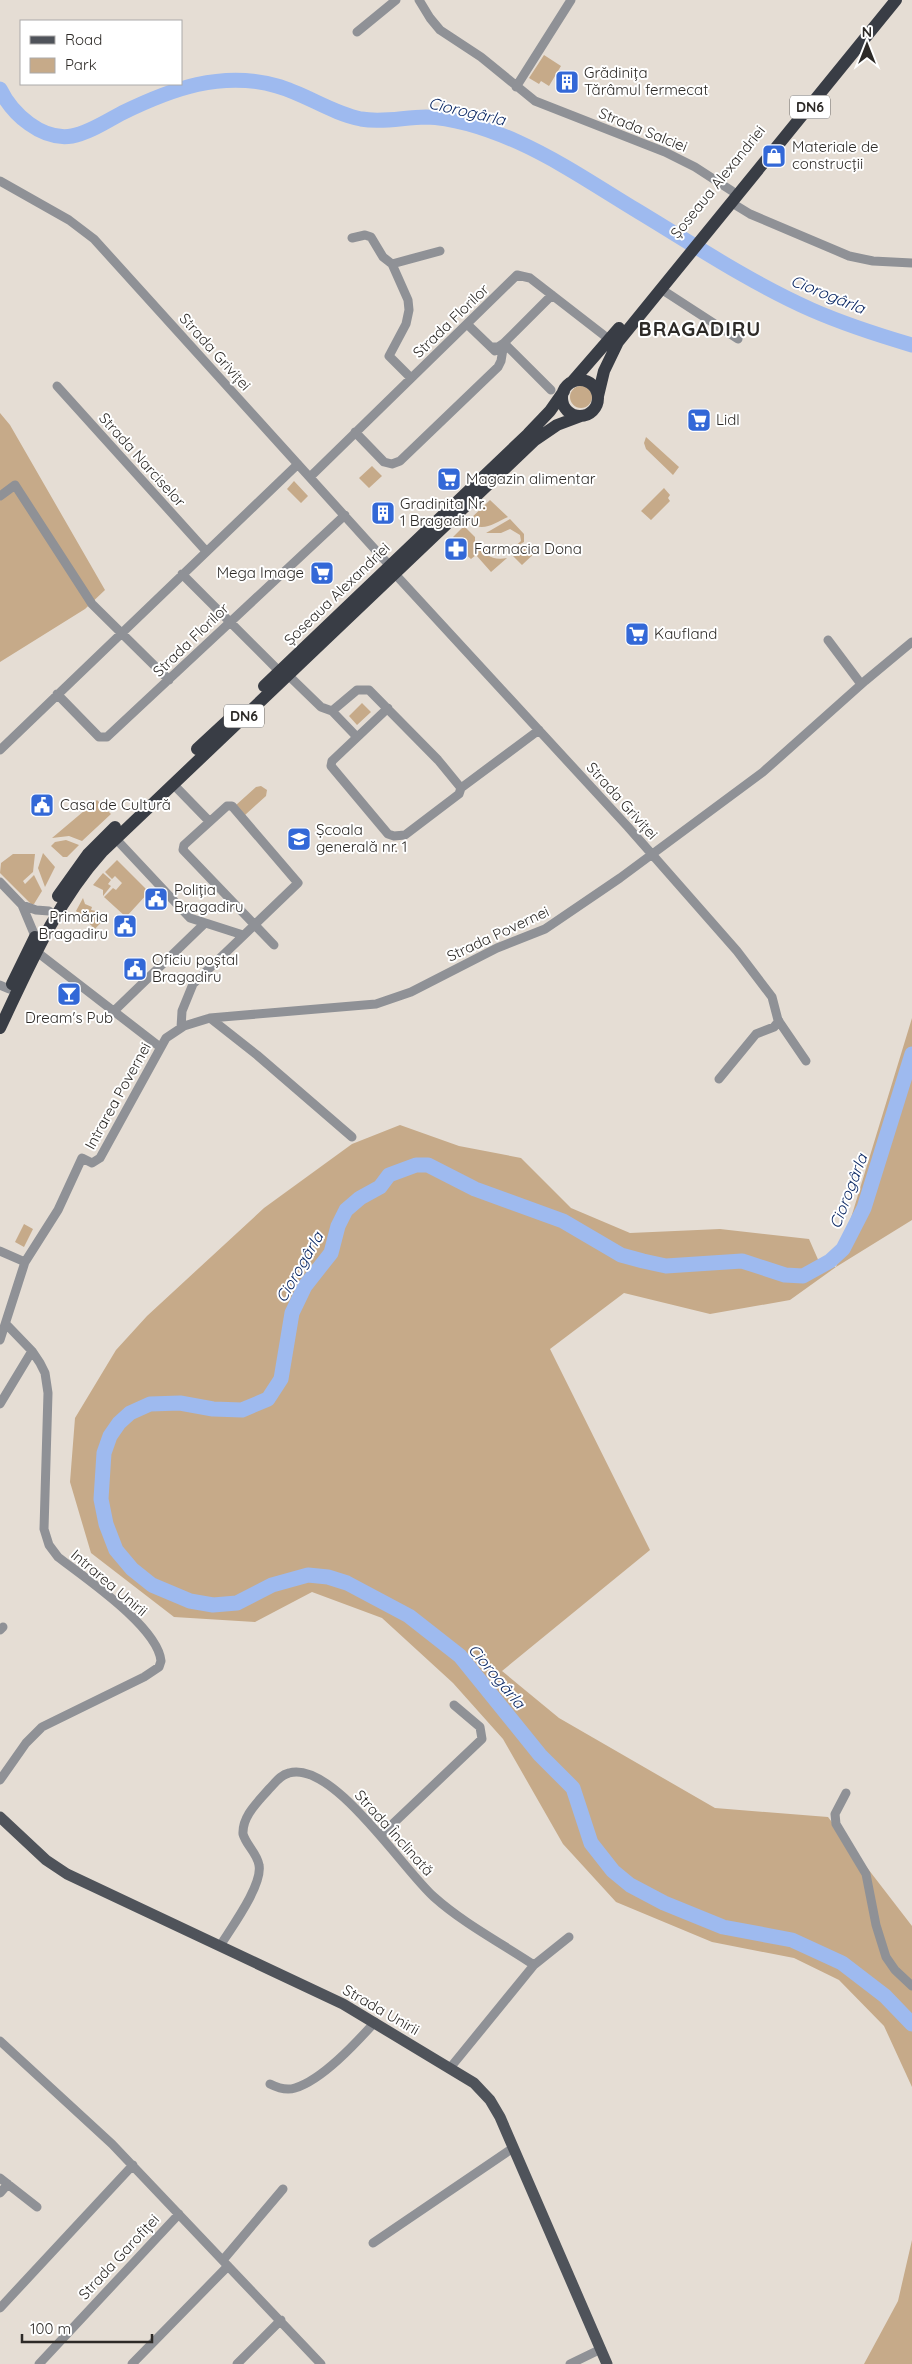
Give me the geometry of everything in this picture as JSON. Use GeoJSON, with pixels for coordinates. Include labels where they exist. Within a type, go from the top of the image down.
{"type":"FeatureCollection","features":[{"type":"Feature","properties":{"kind":"highway","name":"Șoseaua Alexandriei"},"geometry":{"type":"LineString","coordinates":[[726,204],[886,0]]}},
{"type":"Feature","properties":{"kind":"highway","name":"Șoseaua Alexandriei"},"geometry":{"type":"LineString","coordinates":[[393,570],[550,411],[562,388],[610,340],[671,271],[896,0]]}},
{"type":"Feature","properties":{"kind":"highway","name":"Șoseaua Alexandriei"},"geometry":{"type":"LineString","coordinates":[[0,1009],[5,987],[48,911],[68,879],[88,854],[535,440],[557,425],[594,410],[604,371],[618,342],[661,289],[671,271]]}},
{"type":"Feature","properties":{"kind":"highway"},"geometry":{"type":"LineString","coordinates":[[581,416],[567,410],[562,401],[562,388],[578,380],[588,382],[596,389],[598,396]]}},
{"type":"Feature","properties":{"kind":"highway","name":"Șoseaua Alexandriei"},"geometry":{"type":"LineString","coordinates":[[0,1028],[67,896],[92,863],[284,673]]}},
{"type":"Feature","properties":{"kind":"main road","name":"Strada Unirii"},"geometry":{"type":"LineString","coordinates":[[0,1817],[37,1853],[57,1868],[343,2004],[474,2083],[490,2100],[513,2148],[607,2364]]}},
{"type":"Feature","properties":{"kind":"street"},"geometry":{"type":"LineString","coordinates":[[357,32],[396,0]]}},
{"type":"Feature","properties":{"kind":"street","name":"Strada Salciei"},"geometry":{"type":"LineString","coordinates":[[419,0],[436,26],[481,57],[516,87],[548,106],[665,152],[695,167],[726,204],[849,256],[873,261],[912,263]]}},
{"type":"Feature","properties":{"kind":"street"},"geometry":{"type":"LineString","coordinates":[[516,87],[570,0]]}},
{"type":"Feature","properties":{"kind":"street","name":"Strada Griviței"},"geometry":{"type":"LineString","coordinates":[[0,181],[70,220],[87,233],[652,854],[763,984],[775,1003],[779,1022],[806,1061]]}},
{"type":"Feature","properties":{"kind":"street"},"geometry":{"type":"LineString","coordinates":[[352,238],[359,235],[371,237],[382,257],[392,264],[404,289],[410,310],[406,324],[389,356],[411,378]]}},
{"type":"Feature","properties":{"kind":"street"},"geometry":{"type":"LineString","coordinates":[[392,264],[440,251]]}},
{"type":"Feature","properties":{"kind":"street","name":"Strada Florilor"},"geometry":{"type":"LineString","coordinates":[[310,477],[468,325],[517,275],[530,278],[610,340]]}},
{"type":"Feature","properties":{"kind":"street"},"geometry":{"type":"LineString","coordinates":[[661,289],[738,339]]}},
{"type":"Feature","properties":{"kind":"street"},"geometry":{"type":"LineString","coordinates":[[491,347],[498,347],[504,343],[552,295]]}},
{"type":"Feature","properties":{"kind":"street"},"geometry":{"type":"LineString","coordinates":[[468,325],[501,357]]}},
{"type":"Feature","properties":{"kind":"street"},"geometry":{"type":"LineString","coordinates":[[355,432],[384,462],[395,464],[498,367],[504,343]]}},
{"type":"Feature","properties":{"kind":"street"},"geometry":{"type":"LineString","coordinates":[[504,343],[562,388]]}},
{"type":"Feature","properties":{"kind":"street","name":"Strada Narciselor"},"geometry":{"type":"LineString","coordinates":[[57,386],[206,551]]}},
{"type":"Feature","properties":{"kind":"street"},"geometry":{"type":"LineString","coordinates":[[0,750],[298,464]]}},
{"type":"Feature","properties":{"kind":"street"},"geometry":{"type":"LineString","coordinates":[[0,496],[15,485],[92,604],[169,680]]}},
{"type":"Feature","properties":{"kind":"street","name":"Strada Florilor"},"geometry":{"type":"LineString","coordinates":[[57,694],[97,736],[104,739],[345,515]]}},
{"type":"Feature","properties":{"kind":"street"},"geometry":{"type":"LineString","coordinates":[[182,574],[284,673],[321,707],[332,711],[357,737]]}},
{"type":"Feature","properties":{"kind":"street"},"geometry":{"type":"LineString","coordinates":[[828,640],[861,684]]}},
{"type":"Feature","properties":{"kind":"street","name":"Strada Povernei"},"geometry":{"type":"LineString","coordinates":[[166,1038],[181,1028],[210,1018],[365,1006],[392,999],[497,948],[545,929],[652,854],[763,772],[861,684],[912,642]]}},
{"type":"Feature","properties":{"kind":"street"},"geometry":{"type":"LineString","coordinates":[[332,711],[361,689],[369,690],[460,784],[461,788]]}},
{"type":"Feature","properties":{"kind":"street"},"geometry":{"type":"LineString","coordinates":[[388,708],[332,761],[332,768],[388,834],[398,836],[404,835],[459,794],[461,788],[539,730]]}},
{"type":"Feature","properties":{"kind":"street"},"geometry":{"type":"LineString","coordinates":[[173,784],[209,821]]}},
{"type":"Feature","properties":{"kind":"street"},"geometry":{"type":"LineString","coordinates":[[181,1028],[182,1011],[191,987],[254,924],[298,883],[232,806],[225,807],[184,845],[183,850],[254,924],[274,945]]}},
{"type":"Feature","properties":{"kind":"street"},"geometry":{"type":"LineString","coordinates":[[116,839],[190,918],[243,935]]}},
{"type":"Feature","properties":{"kind":"street"},"geometry":{"type":"LineString","coordinates":[[0,882],[22,905],[35,936]]}},
{"type":"Feature","properties":{"kind":"street"},"geometry":{"type":"LineString","coordinates":[[22,905],[36,910],[48,911]]}},
{"type":"Feature","properties":{"kind":"street"},"geometry":{"type":"LineString","coordinates":[[114,1011],[204,924]]}},
{"type":"Feature","properties":{"kind":"street"},"geometry":{"type":"LineString","coordinates":[[37,952],[114,1011],[158,1050]]}},
{"type":"Feature","properties":{"kind":"street"},"geometry":{"type":"LineString","coordinates":[[210,1018],[257,1054],[352,1137]]}},
{"type":"Feature","properties":{"kind":"street"},"geometry":{"type":"LineString","coordinates":[[719,1079],[756,1034],[779,1022]]}},
{"type":"Feature","properties":{"kind":"street","name":"Intrarea Povernei"},"geometry":{"type":"LineString","coordinates":[[0,1340],[25,1262],[58,1210],[82,1158],[92,1163],[100,1158],[166,1038]]}},
{"type":"Feature","properties":{"kind":"street"},"geometry":{"type":"LineString","coordinates":[[0,1251],[25,1262]]}},
{"type":"Feature","properties":{"kind":"street"},"geometry":{"type":"LineString","coordinates":[[0,1404],[32,1351],[6,1324]]}},
{"type":"Feature","properties":{"kind":"street","name":"Intrarea Unirii"},"geometry":{"type":"LineString","coordinates":[[0,1780],[26,1742],[42,1727],[144,1677],[159,1667],[162,1661],[158,1650],[132,1617],[58,1557],[49,1545],[44,1529],[48,1393],[45,1373],[32,1351]]}},
{"type":"Feature","properties":{"kind":"street"},"geometry":{"type":"LineString","coordinates":[[381,1835],[482,1739],[480,1727],[454,1705]]}},
{"type":"Feature","properties":{"kind":"street","name":"Strada Înclinată"},"geometry":{"type":"LineString","coordinates":[[220,1946],[253,1891],[259,1875],[257,1857],[243,1834],[245,1822],[260,1799],[282,1776],[294,1772],[314,1777],[352,1804],[381,1835],[417,1881],[434,1897],[534,1965]]}},
{"type":"Feature","properties":{"kind":"street"},"geometry":{"type":"LineString","coordinates":[[846,1793],[835,1814],[836,1824],[866,1874],[876,1925],[886,1957],[894,1970],[912,1986]]}},
{"type":"Feature","properties":{"kind":"street"},"geometry":{"type":"LineString","coordinates":[[450,2068],[534,1965],[569,1937]]}},
{"type":"Feature","properties":{"kind":"street"},"geometry":{"type":"LineString","coordinates":[[270,2084],[285,2089],[305,2083],[346,2053],[375,2022]]}},
{"type":"Feature","properties":{"kind":"street","name":"Strada Garofiței"},"geometry":{"type":"LineString","coordinates":[[0,2042],[74,2107],[133,2165],[281,2320],[316,2362]]}},
{"type":"Feature","properties":{"kind":"street"},"geometry":{"type":"LineString","coordinates":[[372,2243],[513,2148]]}},
{"type":"Feature","properties":{"kind":"street"},"geometry":{"type":"LineString","coordinates":[[0,2308],[133,2165]]}},
{"type":"Feature","properties":{"kind":"street"},"geometry":{"type":"LineString","coordinates":[[0,2178],[37,2207]]}},
{"type":"Feature","properties":{"kind":"street"},"geometry":{"type":"LineString","coordinates":[[0,2193],[8,2184]]}},
{"type":"Feature","properties":{"kind":"street"},"geometry":{"type":"LineString","coordinates":[[132,2364],[225,2263],[283,2189]]}},
{"type":"Feature","properties":{"kind":"street","name":"Strada Garofiței"},"geometry":{"type":"LineString","coordinates":[[39,2364],[179,2214]]}},
{"type":"Feature","properties":{"kind":"street"},"geometry":{"type":"LineString","coordinates":[[237,2364],[281,2320]]}},
{"type":"Feature","properties":{"kind":"street"},"geometry":{"type":"LineString","coordinates":[[570,2364],[600,2348]]}},
{"type":"Feature","properties":{"kind":"green space"},"geometry":{"type":"Polygon","coordinates":[[[544,55],[561,66],[549,86],[541,81],[539,84],[529,78],[544,55]]]}},
{"type":"Feature","properties":{"kind":"green space"},"geometry":{"type":"Polygon","coordinates":[[[581,386],[589,389],[592,397],[589,405],[581,408],[573,405],[570,397],[573,389],[581,386]]]}},
{"type":"Feature","properties":{"kind":"green space"},"geometry":{"type":"Polygon","coordinates":[[[0,413],[10,425],[105,590],[85,609],[0,662],[0,413]]]}},
{"type":"Feature","properties":{"kind":"green space"},"geometry":{"type":"Polygon","coordinates":[[[646,437],[679,467],[673,475],[646,449],[644,443],[646,437]]]}},
{"type":"Feature","properties":{"kind":"green space"},"geometry":{"type":"Polygon","coordinates":[[[372,466],[382,476],[369,488],[359,478],[372,466]]]}},
{"type":"Feature","properties":{"kind":"green space"},"geometry":{"type":"Polygon","coordinates":[[[294,481],[308,496],[301,503],[287,489],[294,481]]]}},
{"type":"Feature","properties":{"kind":"green space"},"geometry":{"type":"Polygon","coordinates":[[[664,488],[670,495],[668,498],[670,501],[651,520],[641,511],[664,488]]]}},
{"type":"Feature","properties":{"kind":"green space"},"geometry":{"type":"Polygon","coordinates":[[[490,500],[508,517],[483,527],[473,525],[468,521],[490,500]]]}},
{"type":"Feature","properties":{"kind":"green space"},"geometry":{"type":"Polygon","coordinates":[[[510,519],[524,534],[524,542],[513,548],[521,541],[520,535],[510,529],[501,533],[486,533],[510,519]]]}},
{"type":"Feature","properties":{"kind":"green space"},"geometry":{"type":"Polygon","coordinates":[[[464,526],[475,537],[475,543],[486,554],[497,559],[507,558],[491,572],[476,555],[471,559],[453,537],[464,526]]]}},
{"type":"Feature","properties":{"kind":"green space"},"geometry":{"type":"Polygon","coordinates":[[[527,545],[539,549],[522,565],[513,556],[512,552],[527,545]]]}},
{"type":"Feature","properties":{"kind":"green space"},"geometry":{"type":"Polygon","coordinates":[[[503,547],[511,549],[500,555],[486,551],[486,549],[503,547]]]}},
{"type":"Feature","properties":{"kind":"green space"},"geometry":{"type":"Polygon","coordinates":[[[362,703],[371,712],[357,725],[349,716],[362,703]]]}},
{"type":"Feature","properties":{"kind":"green space"},"geometry":{"type":"Polygon","coordinates":[[[261,786],[267,790],[266,796],[245,815],[236,805],[256,787],[261,786]]]}},
{"type":"Feature","properties":{"kind":"green space"},"geometry":{"type":"Polygon","coordinates":[[[97,800],[111,814],[82,841],[69,836],[52,838],[97,800]]]}},
{"type":"Feature","properties":{"kind":"green space"},"geometry":{"type":"Polygon","coordinates":[[[66,840],[79,845],[67,857],[63,857],[51,846],[55,842],[66,840]]]}},
{"type":"Feature","properties":{"kind":"green space"},"geometry":{"type":"Polygon","coordinates":[[[43,853],[55,867],[45,887],[38,868],[43,853]]]}},
{"type":"Feature","properties":{"kind":"green space"},"geometry":{"type":"Polygon","coordinates":[[[13,854],[35,854],[33,872],[23,881],[25,884],[34,875],[42,891],[34,904],[31,904],[0,873],[1,863],[13,854]]]}},
{"type":"Feature","properties":{"kind":"green space"},"geometry":{"type":"Polygon","coordinates":[[[117,860],[149,892],[126,917],[104,897],[113,888],[116,890],[122,883],[115,876],[112,879],[105,872],[117,860]]]}},
{"type":"Feature","properties":{"kind":"green space"},"geometry":{"type":"Polygon","coordinates":[[[103,873],[111,880],[108,884],[111,886],[103,896],[103,890],[93,885],[103,873]]]}},
{"type":"Feature","properties":{"kind":"green space"},"geometry":{"type":"Polygon","coordinates":[[[83,898],[85,904],[92,907],[91,910],[96,911],[97,916],[104,919],[95,929],[76,911],[83,898]]]}},
{"type":"Feature","properties":{"kind":"green space"},"geometry":{"type":"Polygon","coordinates":[[[912,1018],[912,1220],[836,1267],[912,1018]]]}},
{"type":"Feature","properties":{"kind":"green space"},"geometry":{"type":"Polygon","coordinates":[[[400,1125],[459,1146],[521,1158],[571,1208],[630,1233],[720,1229],[809,1239],[820,1264],[836,1267],[790,1300],[710,1314],[624,1293],[550,1349],[650,1550],[502,1671],[559,1718],[715,1808],[828,1817],[912,1926],[912,2087],[884,2026],[839,1980],[794,1958],[712,1942],[616,1902],[563,1844],[503,1739],[453,1683],[382,1618],[312,1592],[255,1622],[174,1617],[91,1553],[70,1482],[75,1418],[116,1350],[147,1316],[264,1208],[352,1144],[400,1125]]]}},
{"type":"Feature","properties":{"kind":"green space"},"geometry":{"type":"Polygon","coordinates":[[[24,1224],[33,1229],[24,1247],[15,1242],[24,1224]]]}},
{"type":"Feature","properties":{"kind":"green space"},"geometry":{"type":"Polygon","coordinates":[[[912,2240],[912,2364],[864,2364],[898,2301],[912,2240]]]}},
{"type":"Feature","properties":{"kind":"waterway","name":"Ciorogârla"},"geometry":{"type":"LineString","coordinates":[[0,89],[12,108],[29,124],[39,130],[61,136],[72,136],[85,132],[159,96],[197,84],[236,80],[257,82],[288,89],[339,112],[361,119],[378,120],[426,117],[473,125],[508,138],[549,157],[767,288],[812,310],[849,325],[912,345]]}},
{"type":"Feature","properties":{"kind":"waterway","name":"Ciorogârla"},"geometry":{"type":"LineString","coordinates":[[912,1054],[864,1208],[843,1249],[830,1261],[803,1276],[785,1275],[742,1261],[666,1266],[643,1261],[621,1255],[563,1221],[475,1189],[428,1165],[416,1165],[389,1175],[380,1187],[360,1198],[346,1210],[338,1226],[331,1253],[305,1286],[292,1313],[281,1379],[268,1399],[242,1410],[213,1409],[180,1403],[150,1404],[130,1413],[119,1423],[110,1436],[104,1453],[101,1499],[106,1524],[116,1550],[132,1569],[152,1585],[190,1601],[213,1605],[237,1603],[272,1585],[308,1575],[328,1577],[347,1583],[409,1616],[460,1656],[540,1755],[573,1788],[591,1843],[613,1871],[630,1885],[664,1903],[723,1927],[792,1940],[842,1963],[885,1996],[912,2024]]}},
{"type":"Feature","properties":{"kind":"place","name":"Grădinița Tărâmul fermecat"},"geometry":{"type":"Point","coordinates":[567,82]}},
{"type":"Feature","properties":{"kind":"place","name":"Materiale de construcții"},"geometry":{"type":"Point","coordinates":[774,156]}},
{"type":"Feature","properties":{"kind":"place","name":"Lidl"},"geometry":{"type":"Point","coordinates":[699,420]}},
{"type":"Feature","properties":{"kind":"place","name":"Magazin alimentar"},"geometry":{"type":"Point","coordinates":[449,479]}},
{"type":"Feature","properties":{"kind":"place","name":"Gradinita Nr. 1 Bragadiru"},"geometry":{"type":"Point","coordinates":[383,513]}},
{"type":"Feature","properties":{"kind":"place","name":"Farmacia Dona"},"geometry":{"type":"Point","coordinates":[456,549]}},
{"type":"Feature","properties":{"kind":"place","name":"Mega Image"},"geometry":{"type":"Point","coordinates":[322,573]}},
{"type":"Feature","properties":{"kind":"place","name":"Kaufland"},"geometry":{"type":"Point","coordinates":[637,634]}},
{"type":"Feature","properties":{"kind":"place","name":"Casa de Cultură"},"geometry":{"type":"Point","coordinates":[42,805]}},
{"type":"Feature","properties":{"kind":"place","name":"Școala generală nr. 1"},"geometry":{"type":"Point","coordinates":[299,839]}},
{"type":"Feature","properties":{"kind":"place","name":"Poliția Bragadiru"},"geometry":{"type":"Point","coordinates":[156,899]}},
{"type":"Feature","properties":{"kind":"place","name":"Primăria Bragadiru"},"geometry":{"type":"Point","coordinates":[125,926]}},
{"type":"Feature","properties":{"kind":"place","name":"Oficiu poștal Bragadiru"},"geometry":{"type":"Point","coordinates":[135,969]}},
{"type":"Feature","properties":{"kind":"place","name":"Dream's Pub"},"geometry":{"type":"Point","coordinates":[69,994]}},
{"type":"Feature","properties":{"kind":"district","name":"BRAGADIRU"},"geometry":{"type":"Point","coordinates":[700,329]}}]}
